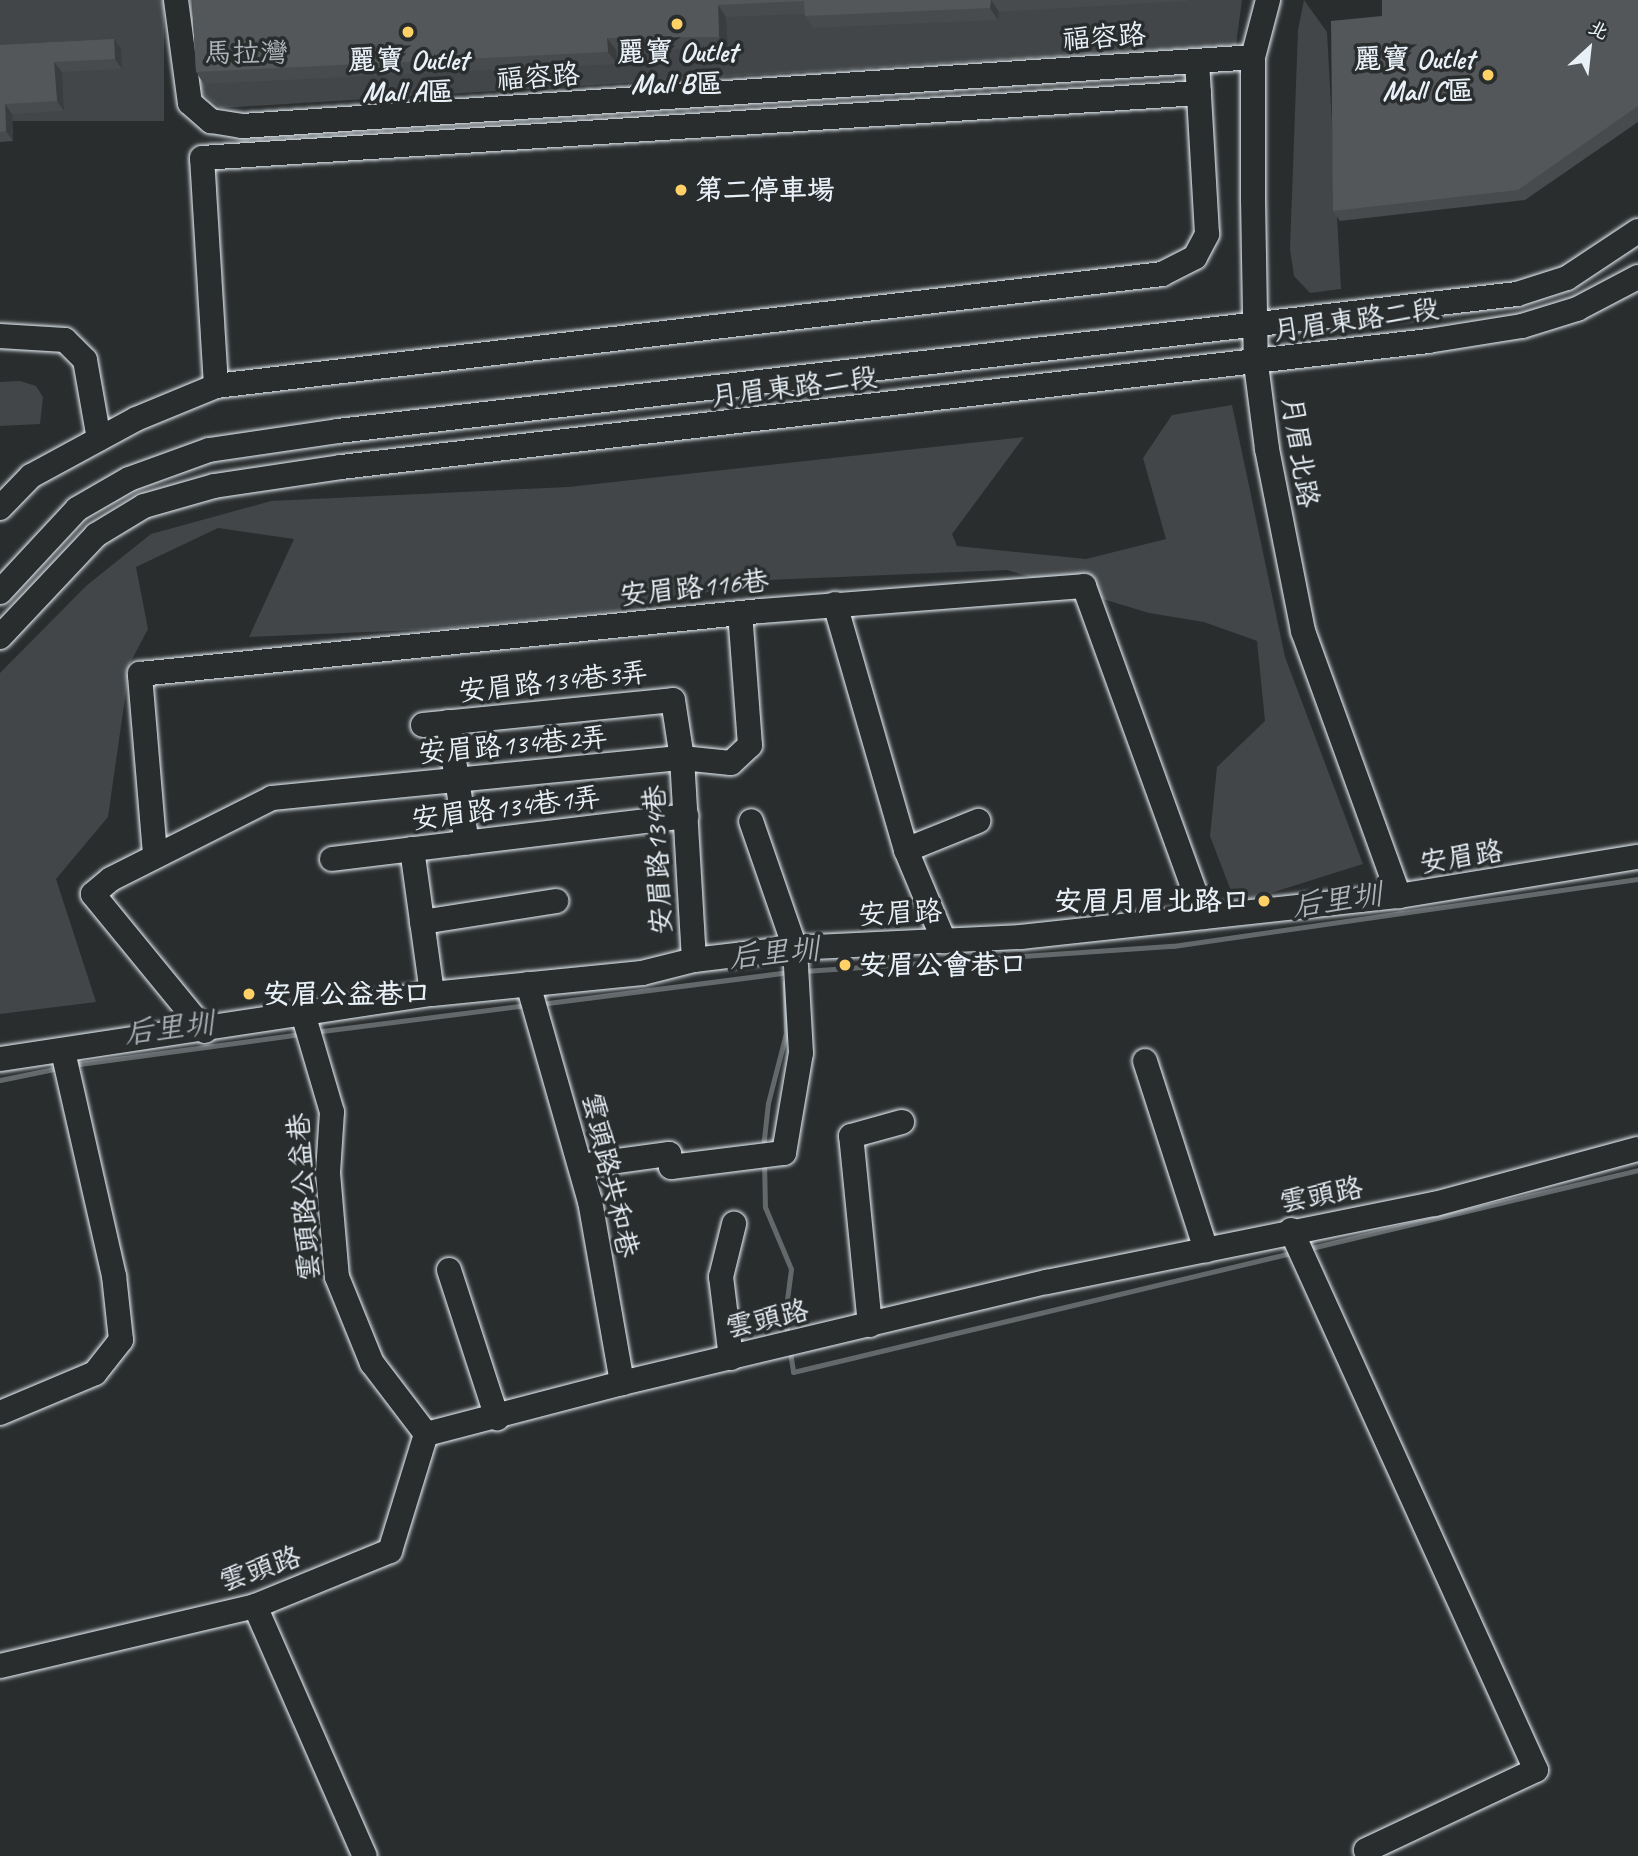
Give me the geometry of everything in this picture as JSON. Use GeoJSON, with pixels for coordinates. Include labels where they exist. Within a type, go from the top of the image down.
{"type":"FeatureCollection","features":[{"type":"Feature","properties":{"kind":"street","name":"福容路"},"geometry":{"type":"LineString","coordinates":[[176,0],[190,103],[211,121],[242,127],[1253,57]]}},
{"type":"Feature","properties":{"kind":"street","name":"月眉北路"},"geometry":{"type":"LineString","coordinates":[[1268,0],[1253,57],[1256,364],[1267,449],[1303,631],[1399,896]]}},
{"type":"Feature","properties":{"kind":"street"},"geometry":{"type":"LineString","coordinates":[[0,508],[31,476],[99,439],[216,386],[1162,274],[1195,257],[1207,234],[1197,61]]}},
{"type":"Feature","properties":{"kind":"street"},"geometry":{"type":"LineString","coordinates":[[216,386],[202,158],[1199,93]]}},
{"type":"Feature","properties":{"kind":"street","name":"月眉東路二段"},"geometry":{"type":"LineString","coordinates":[[0,593],[77,509],[129,478],[209,450],[1256,322],[1426,307],[1517,294],[1567,278],[1638,231]]}},
{"type":"Feature","properties":{"kind":"street","name":"月眉東路二段"},"geometry":{"type":"LineString","coordinates":[[0,637],[96,535],[144,506],[214,485],[341,467],[1256,364],[1522,326],[1577,309],[1638,277]]}},
{"type":"Feature","properties":{"kind":"street"},"geometry":{"type":"LineString","coordinates":[[0,336],[65,341],[85,360],[99,439]]}},
{"type":"Feature","properties":{"kind":"street","name":"安眉路116巷"},"geometry":{"type":"LineString","coordinates":[[155,854],[141,674],[740,612],[1084,586],[1204,917]]}},
{"type":"Feature","properties":{"kind":"street"},"geometry":{"type":"LineString","coordinates":[[835,604],[905,850],[944,941]]}},
{"type":"Feature","properties":{"kind":"street","name":"安眉路134巷2弄"},"geometry":{"type":"LineString","coordinates":[[155,854],[272,798],[376,786],[460,783],[682,758],[731,763],[750,746],[740,612]]}},
{"type":"Feature","properties":{"kind":"street","name":"安眉路134巷3弄"},"geometry":{"type":"LineString","coordinates":[[422,725],[673,700],[682,758]]}},
{"type":"Feature","properties":{"kind":"street"},"geometry":{"type":"LineString","coordinates":[[448,722],[460,783],[467,843]]}},
{"type":"Feature","properties":{"kind":"street","name":"安眉路134巷"},"geometry":{"type":"LineString","coordinates":[[682,758],[694,960]]}},
{"type":"Feature","properties":{"kind":"street","name":"安眉路134巷1弄"},"geometry":{"type":"LineString","coordinates":[[332,859],[687,816]]}},
{"type":"Feature","properties":{"kind":"street"},"geometry":{"type":"LineString","coordinates":[[581,1166],[668,1154],[671,1167],[784,1153],[801,1053],[795,948],[751,821]]}},
{"type":"Feature","properties":{"kind":"street"},"geometry":{"type":"LineString","coordinates":[[905,850],[978,821]]}},
{"type":"Feature","properties":{"kind":"street"},"geometry":{"type":"LineString","coordinates":[[412,849],[432,995]]}},
{"type":"Feature","properties":{"kind":"street"},"geometry":{"type":"LineString","coordinates":[[155,854],[93,894],[205,1031]]}},
{"type":"Feature","properties":{"kind":"street","name":"安眉路"},"geometry":{"type":"LineString","coordinates":[[0,1059],[304,1017],[432,995],[642,973],[694,960],[795,948],[944,941],[1399,896],[1638,857]]}},
{"type":"Feature","properties":{"kind":"street"},"geometry":{"type":"LineString","coordinates":[[422,922],[556,901]]}},
{"type":"Feature","properties":{"kind":"street","name":"雲頭路共和巷"},"geometry":{"type":"LineString","coordinates":[[528,984],[581,1166],[622,1382]]}},
{"type":"Feature","properties":{"kind":"street","name":"雲頭路公益巷"},"geometry":{"type":"LineString","coordinates":[[304,1017],[332,1112],[328,1173],[337,1277],[372,1363],[426,1434]]}},
{"type":"Feature","properties":{"kind":"street"},"geometry":{"type":"LineString","coordinates":[[0,1413],[95,1373],[121,1340],[114,1276],[63,1051]]}},
{"type":"Feature","properties":{"kind":"street"},"geometry":{"type":"LineString","coordinates":[[1145,1061],[1206,1250]]}},
{"type":"Feature","properties":{"kind":"street"},"geometry":{"type":"LineString","coordinates":[[870,1325],[850,1136],[902,1122]]}},
{"type":"Feature","properties":{"kind":"street","name":"雲頭路"},"geometry":{"type":"LineString","coordinates":[[0,1666],[255,1606],[390,1551],[426,1434],[497,1418],[622,1382],[870,1325],[1291,1230],[1435,1204],[1638,1149]]}},
{"type":"Feature","properties":{"kind":"street"},"geometry":{"type":"LineString","coordinates":[[732,1357],[721,1278],[734,1224]]}},
{"type":"Feature","properties":{"kind":"street"},"geometry":{"type":"LineString","coordinates":[[1291,1230],[1536,1770],[1366,1850]]}},
{"type":"Feature","properties":{"kind":"street"},"geometry":{"type":"LineString","coordinates":[[449,1270],[497,1418]]}},
{"type":"Feature","properties":{"kind":"street"},"geometry":{"type":"LineString","coordinates":[[255,1606],[365,1856]]}},
{"type":"Feature","properties":{"kind":"green space"},"geometry":{"type":"Polygon","coordinates":[[[0,0],[164,0],[164,121],[0,121],[0,0]]]}},
{"type":"Feature","properties":{"kind":"green space","name":"馬拉灣"},"geometry":{"type":"Polygon","coordinates":[[[190,0],[1242,0],[1236,45],[221,108],[193,86],[190,0]]]}},
{"type":"Feature","properties":{"kind":"green space"},"geometry":{"type":"Polygon","coordinates":[[[1304,0],[1327,32],[1341,289],[1310,293],[1294,276],[1290,249],[1298,30],[1304,0]]]}},
{"type":"Feature","properties":{"kind":"green space"},"geometry":{"type":"Polygon","coordinates":[[[20,381],[36,386],[43,397],[40,424],[0,426],[0,382],[20,381]]]}},
{"type":"Feature","properties":{"kind":"green space"},"geometry":{"type":"Polygon","coordinates":[[[1232,405],[1285,657],[1363,864],[1236,904],[1210,836],[1217,767],[1265,721],[1257,641],[1204,622],[1149,613],[1007,570],[768,580],[613,611],[439,629],[249,637],[294,539],[218,528],[136,567],[148,629],[130,663],[108,817],[56,879],[96,1002],[0,1014],[0,673],[86,586],[151,534],[271,501],[568,487],[1024,437],[952,534],[957,546],[1086,559],[1166,539],[1143,458],[1172,415],[1232,405]]]}},
{"type":"Feature","properties":{"kind":"building","name":"麗寶 Outlet Mall A區"},"geometry":{"type":"Polygon","coordinates":[[[192,0],[991,0],[990,8],[805,16],[804,1],[718,5],[719,37],[607,38],[608,52],[196,72],[192,0]]]}},
{"type":"Feature","properties":{"kind":"building","name":"麗寶 Outlet Mall C區"},"geometry":{"type":"Polygon","coordinates":[[[1382,0],[1638,0],[1638,106],[1518,190],[1333,211],[1331,21],[1382,16],[1382,0]]]}},
{"type":"Feature","properties":{"kind":"building"},"geometry":{"type":"Polygon","coordinates":[[[114,39],[115,59],[54,62],[57,101],[5,104],[6,131],[0,132],[0,45],[114,39]]]}},
{"type":"Feature","properties":{"kind":"waterway","name":"后里圳"},"geometry":{"type":"LineString","coordinates":[[804,971],[1173,946],[1638,879]]}},
{"type":"Feature","properties":{"kind":"waterway","name":"后里圳"},"geometry":{"type":"LineString","coordinates":[[540,1004],[791,972]]}},
{"type":"Feature","properties":{"kind":"waterway"},"geometry":{"type":"LineString","coordinates":[[763,1148],[768,1103],[786,1033],[785,982]]}},
{"type":"Feature","properties":{"kind":"waterway","name":"后里圳"},"geometry":{"type":"LineString","coordinates":[[314,1032],[527,1005]]}},
{"type":"Feature","properties":{"kind":"waterway","name":"后里圳"},"geometry":{"type":"LineString","coordinates":[[72,1065],[301,1034]]}},
{"type":"Feature","properties":{"kind":"waterway","name":"后里圳"},"geometry":{"type":"LineString","coordinates":[[0,1080],[59,1068]]}},
{"type":"Feature","properties":{"kind":"waterway"},"geometry":{"type":"LineString","coordinates":[[764,1161],[765,1207],[791,1269],[785,1315],[788,1338]]}},
{"type":"Feature","properties":{"kind":"waterway"},"geometry":{"type":"LineString","coordinates":[[1307,1249],[1638,1170]]}},
{"type":"Feature","properties":{"kind":"waterway"},"geometry":{"type":"LineString","coordinates":[[790,1352],[793,1372],[1295,1252]]}},
{"type":"Feature","properties":{"kind":"place","name":"麗寶 Outlet Mall B區"},"geometry":{"type":"Point","coordinates":[677,24]}},
{"type":"Feature","properties":{"kind":"place","name":"麗寶 Outlet Mall A區"},"geometry":{"type":"Point","coordinates":[408,32]}},
{"type":"Feature","properties":{"kind":"place","name":"麗寶 Outlet Mall C區"},"geometry":{"type":"Point","coordinates":[1488,75]}},
{"type":"Feature","properties":{"kind":"place","name":"第二停車場"},"geometry":{"type":"Point","coordinates":[681,190]}},
{"type":"Feature","properties":{"kind":"place","name":"安眉月眉北路口"},"geometry":{"type":"Point","coordinates":[1264,901]}},
{"type":"Feature","properties":{"kind":"place","name":"安眉公會巷口"},"geometry":{"type":"Point","coordinates":[845,965]}},
{"type":"Feature","properties":{"kind":"place","name":"安眉公益巷口"},"geometry":{"type":"Point","coordinates":[249,994]}}]}
